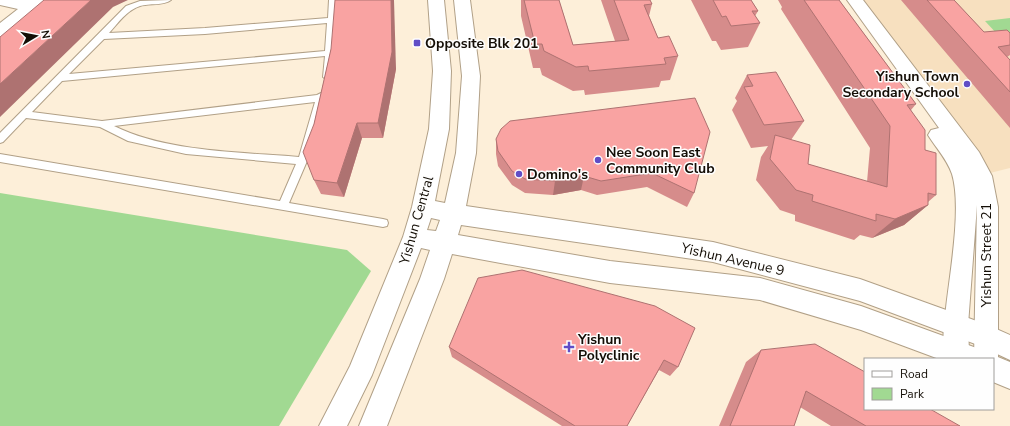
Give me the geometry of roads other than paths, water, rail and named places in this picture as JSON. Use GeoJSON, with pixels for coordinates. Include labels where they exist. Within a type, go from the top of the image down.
{"type":"FeatureCollection","features":[{"type":"Feature","properties":{"kind":"main road","name":"Yishun Central"},"geometry":{"type":"LineString","coordinates":[[333,426],[359,375],[414,237],[423,207],[439,129],[442,71],[436,0]]}},
{"type":"Feature","properties":{"kind":"main road"},"geometry":{"type":"LineString","coordinates":[[373,426],[432,279],[453,214],[466,153],[471,76],[462,0]]}},
{"type":"Feature","properties":{"kind":"main road","name":"Yishun Avenue 9"},"geometry":{"type":"LineString","coordinates":[[423,207],[453,214],[713,252],[860,290],[956,325],[985,347],[1010,348]]}},
{"type":"Feature","properties":{"kind":"main road","name":"Yishun Avenue 9"},"geometry":{"type":"LineString","coordinates":[[414,237],[443,244],[610,272],[760,289],[861,318],[965,356]]}},
{"type":"Feature","properties":{"kind":"main road"},"geometry":{"type":"LineString","coordinates":[[994,368],[1010,376]]}},
{"type":"Feature","properties":{"kind":"street","name":"Yishun Street 21"},"geometry":{"type":"LineString","coordinates":[[838,0],[950,150],[962,174],[967,203],[956,325],[965,356]]}},
{"type":"Feature","properties":{"kind":"street","name":"Yishun Street 21"},"geometry":{"type":"LineString","coordinates":[[855,0],[972,158],[982,176],[988,207],[985,347]]}},
{"type":"Feature","properties":{"kind":"street"},"geometry":{"type":"LineString","coordinates":[[0,32],[16,4]]}},
{"type":"Feature","properties":{"kind":"lane"},"geometry":{"type":"LineString","coordinates":[[0,139],[129,8],[140,3],[166,0]]}},
{"type":"Feature","properties":{"kind":"lane"},"geometry":{"type":"LineString","coordinates":[[282,207],[302,162],[327,78],[333,0]]}},
{"type":"Feature","properties":{"kind":"lane"},"geometry":{"type":"LineString","coordinates":[[100,36],[205,31],[332,20]]}},
{"type":"Feature","properties":{"kind":"lane"},"geometry":{"type":"LineString","coordinates":[[61,78],[329,53]]}},
{"type":"Feature","properties":{"kind":"lane"},"geometry":{"type":"LineString","coordinates":[[25,115],[102,124],[320,98]]}},
{"type":"Feature","properties":{"kind":"lane"},"geometry":{"type":"LineString","coordinates":[[102,124],[128,137],[186,150],[302,162]]}},
{"type":"Feature","properties":{"kind":"lane"},"geometry":{"type":"LineString","coordinates":[[0,158],[383,223]]}},
{"type":"Feature","properties":{"kind":"place","name":"Opposite Blk 201"},"geometry":{"type":"Point","coordinates":[417,43]}},
{"type":"Feature","properties":{"kind":"place","name":"Yishun Town Secondary School"},"geometry":{"type":"Point","coordinates":[967,84]}},
{"type":"Feature","properties":{"kind":"place","name":"Nee Soon East Community Club"},"geometry":{"type":"Point","coordinates":[598,160]}},
{"type":"Feature","properties":{"kind":"place","name":"Domino's"},"geometry":{"type":"Point","coordinates":[519,174]}},
{"type":"Feature","properties":{"kind":"place","name":"Yishun Polyclinic"},"geometry":{"type":"Point","coordinates":[569,347]}}]}
